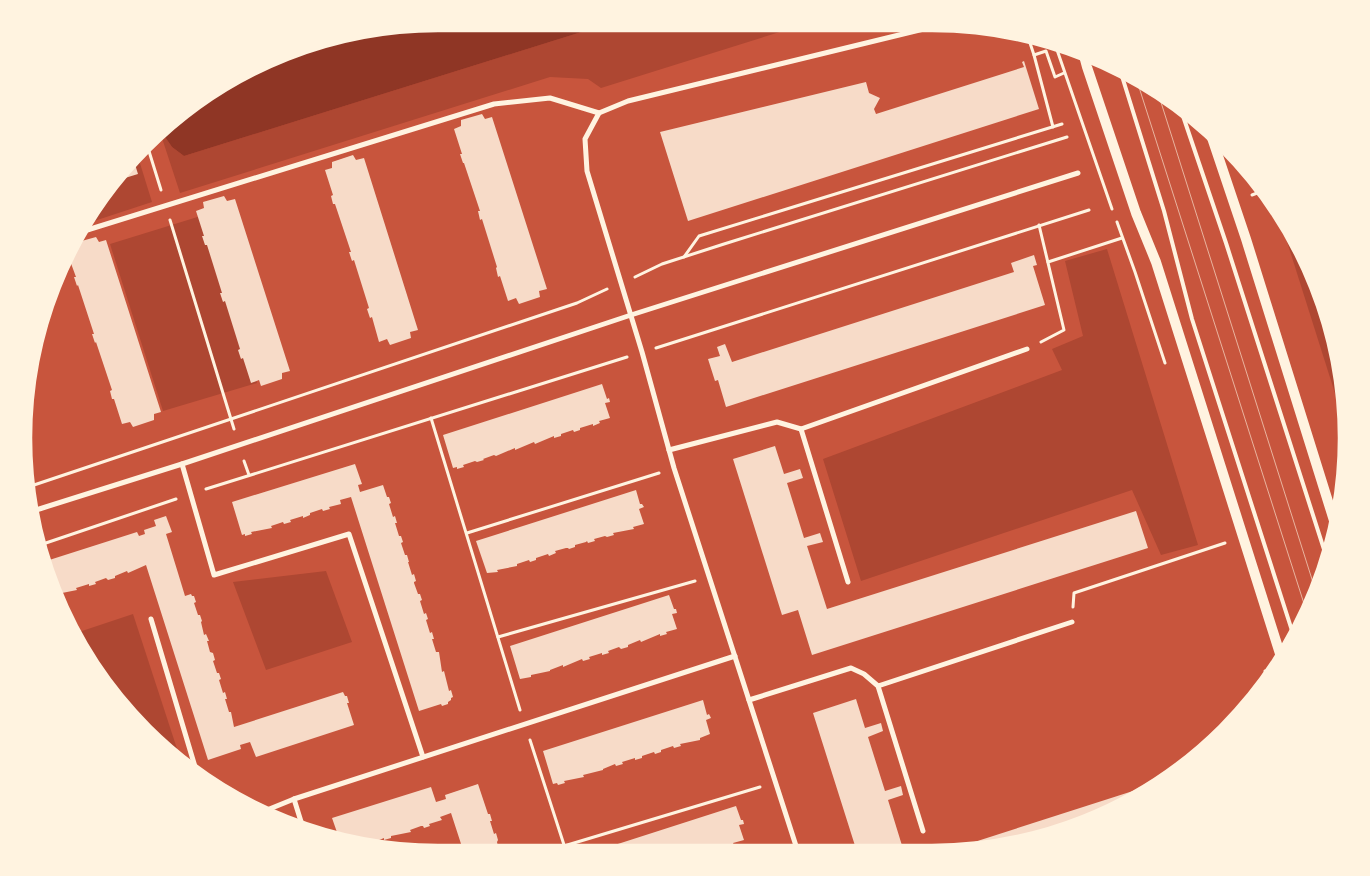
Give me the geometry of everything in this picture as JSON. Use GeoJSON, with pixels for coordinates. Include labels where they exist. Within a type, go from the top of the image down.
{"type":"FeatureCollection","features":[{"type":"Feature","properties":{"kind":"main road"},"geometry":{"type":"LineString","coordinates":[[1086,61],[1136,213],[1156,262],[1279,650]]}},
{"type":"Feature","properties":{"kind":"main road"},"geometry":{"type":"LineString","coordinates":[[1214,145],[1246,239],[1332,514]]}},
{"type":"Feature","properties":{"kind":"street"},"geometry":{"type":"LineString","coordinates":[[796,845],[674,468],[622,283],[587,171],[585,139],[599,113],[628,101],[915,31]]}},
{"type":"Feature","properties":{"kind":"street"},"geometry":{"type":"LineString","coordinates":[[90,229],[494,104],[550,98],[599,113]]}},
{"type":"Feature","properties":{"kind":"street"},"geometry":{"type":"LineString","coordinates":[[38,509],[182,464],[631,315],[1078,173]]}},
{"type":"Feature","properties":{"kind":"street"},"geometry":{"type":"LineString","coordinates":[[669,450],[777,422],[801,429],[1028,349]]}},
{"type":"Feature","properties":{"kind":"street"},"geometry":{"type":"LineString","coordinates":[[801,429],[848,582]]}},
{"type":"Feature","properties":{"kind":"street"},"geometry":{"type":"LineString","coordinates":[[182,464],[214,575],[349,534],[423,757]]}},
{"type":"Feature","properties":{"kind":"street"},"geometry":{"type":"LineString","coordinates":[[151,619],[194,764]]}},
{"type":"Feature","properties":{"kind":"street"},"geometry":{"type":"LineString","coordinates":[[878,686],[1072,622]]}},
{"type":"Feature","properties":{"kind":"street"},"geometry":{"type":"LineString","coordinates":[[270,809],[294,799],[735,656]]}},
{"type":"Feature","properties":{"kind":"street"},"geometry":{"type":"LineString","coordinates":[[748,700],[851,668],[864,674],[878,686],[923,831]]}},
{"type":"Feature","properties":{"kind":"street"},"geometry":{"type":"LineString","coordinates":[[294,799],[301,821]]}},
{"type":"Feature","properties":{"kind":"lane"},"geometry":{"type":"LineString","coordinates":[[1123,79],[1167,219],[1192,318],[1291,629]]}},
{"type":"Feature","properties":{"kind":"lane"},"geometry":{"type":"LineString","coordinates":[[1185,119],[1323,548]]}},
{"type":"Feature","properties":{"kind":"path"},"geometry":{"type":"LineString","coordinates":[[1030,43],[1053,127]]}},
{"type":"Feature","properties":{"kind":"path"},"geometry":{"type":"LineString","coordinates":[[1034,55],[1046,51],[1055,77],[1087,67]]}},
{"type":"Feature","properties":{"kind":"path"},"geometry":{"type":"LineString","coordinates":[[1057,51],[1112,210]]}},
{"type":"Feature","properties":{"kind":"path"},"geometry":{"type":"LineString","coordinates":[[683,257],[699,236],[1062,124]]}},
{"type":"Feature","properties":{"kind":"path"},"geometry":{"type":"LineString","coordinates":[[34,485],[577,302],[662,264],[1067,137]]}},
{"type":"Feature","properties":{"kind":"path"},"geometry":{"type":"LineString","coordinates":[[149,152],[249,475]]}},
{"type":"Feature","properties":{"kind":"path"},"geometry":{"type":"LineString","coordinates":[[1251,195],[1257,193]]}},
{"type":"Feature","properties":{"kind":"path"},"geometry":{"type":"LineString","coordinates":[[45,543],[191,493],[1089,210]]}},
{"type":"Feature","properties":{"kind":"path"},"geometry":{"type":"LineString","coordinates":[[1116,219],[1166,365]]}},
{"type":"Feature","properties":{"kind":"path"},"geometry":{"type":"LineString","coordinates":[[1028,349],[1064,330],[1039,225]]}},
{"type":"Feature","properties":{"kind":"path"},"geometry":{"type":"LineString","coordinates":[[1048,262],[1122,238]]}},
{"type":"Feature","properties":{"kind":"path"},"geometry":{"type":"LineString","coordinates":[[431,418],[564,845]]}},
{"type":"Feature","properties":{"kind":"path"},"geometry":{"type":"LineString","coordinates":[[466,534],[674,468]]}},
{"type":"Feature","properties":{"kind":"path"},"geometry":{"type":"LineString","coordinates":[[1072,622],[1074,594],[1225,543],[1222,534]]}},
{"type":"Feature","properties":{"kind":"path"},"geometry":{"type":"LineString","coordinates":[[498,637],[709,577]]}},
{"type":"Feature","properties":{"kind":"path"},"geometry":{"type":"LineString","coordinates":[[567,845],[776,782]]}},
{"type":"Feature","properties":{"kind":"shaded area"},"geometry":{"type":"Polygon","coordinates":[[[585,31],[783,31],[601,88],[588,79],[550,77],[180,193],[162,139],[165,137],[172,147],[184,156],[585,31]]]}},
{"type":"Feature","properties":{"kind":"shaded area"},"geometry":{"type":"Polygon","coordinates":[[[585,31],[184,156],[172,147],[165,137],[190,115],[212,100],[258,73],[282,62],[333,45],[359,39],[411,32],[585,31]]]}},
{"type":"Feature","properties":{"kind":"shaded area"},"geometry":{"type":"Polygon","coordinates":[[[139,162],[152,202],[95,221],[115,190],[139,162]]]}},
{"type":"Feature","properties":{"kind":"shaded area"},"geometry":{"type":"Polygon","coordinates":[[[204,215],[257,383],[163,411],[110,244],[204,215]]]}},
{"type":"Feature","properties":{"kind":"shaded area"},"geometry":{"type":"Polygon","coordinates":[[[1286,239],[1308,282],[1317,307],[1331,359],[1336,398],[1286,239]]]}},
{"type":"Feature","properties":{"kind":"shaded area"},"geometry":{"type":"Polygon","coordinates":[[[1107,249],[1198,545],[1161,555],[1132,490],[861,581],[823,459],[1062,370],[1052,349],[1083,336],[1065,261],[1107,249]]]}},
{"type":"Feature","properties":{"kind":"shaded area"},"geometry":{"type":"Polygon","coordinates":[[[326,571],[352,642],[266,670],[233,582],[326,571]]]}},
{"type":"Feature","properties":{"kind":"shaded area"},"geometry":{"type":"Polygon","coordinates":[[[133,614],[178,750],[150,726],[115,686],[81,631],[133,614]]]}},
{"type":"Feature","properties":{"kind":"building"},"geometry":{"type":"Polygon","coordinates":[[[1024,61],[1039,109],[688,221],[660,132],[866,82],[869,93],[880,98],[874,109],[876,114],[1024,67],[1022,62],[1024,61]]]}},
{"type":"Feature","properties":{"kind":"building"},"geometry":{"type":"Polygon","coordinates":[[[482,114],[485,119],[492,117],[547,289],[539,291],[540,297],[519,304],[516,298],[508,301],[500,276],[498,277],[497,267],[482,219],[480,220],[478,211],[480,211],[460,154],[462,154],[454,129],[461,126],[461,120],[482,114]]]}},
{"type":"Feature","properties":{"kind":"building"},"geometry":{"type":"Polygon","coordinates":[[[353,155],[356,160],[364,158],[418,330],[410,332],[411,338],[390,345],[387,339],[379,342],[372,317],[370,318],[367,309],[369,308],[354,260],[352,261],[349,252],[351,252],[335,204],[333,204],[331,196],[333,195],[325,170],[332,168],[332,162],[353,155]]]}},
{"type":"Feature","properties":{"kind":"building"},"geometry":{"type":"Polygon","coordinates":[[[136,166],[138,174],[125,178],[136,166]]]}},
{"type":"Feature","properties":{"kind":"building"},"geometry":{"type":"Polygon","coordinates":[[[224,196],[227,201],[235,199],[290,371],[282,373],[282,379],[261,386],[259,380],[251,383],[243,358],[241,359],[238,350],[240,349],[225,301],[223,302],[220,293],[222,293],[207,245],[205,245],[202,236],[204,236],[196,211],[204,208],[203,202],[224,196]]]}},
{"type":"Feature","properties":{"kind":"building"},"geometry":{"type":"Polygon","coordinates":[[[96,237],[99,242],[106,240],[161,412],[154,414],[154,420],[133,427],[130,422],[122,424],[114,399],[112,399],[110,391],[112,390],[74,277],[76,277],[71,263],[83,241],[96,237]]]}},
{"type":"Feature","properties":{"kind":"building"},"geometry":{"type":"Polygon","coordinates":[[[1034,255],[1037,265],[1033,266],[1045,305],[726,407],[718,380],[715,381],[708,359],[720,356],[717,347],[725,344],[732,362],[1014,272],[1011,263],[1034,255]]]}},
{"type":"Feature","properties":{"kind":"building"},"geometry":{"type":"Polygon","coordinates":[[[602,384],[607,399],[609,398],[610,402],[605,403],[610,418],[599,421],[600,423],[593,426],[593,424],[580,428],[580,430],[574,432],[573,430],[535,444],[534,442],[515,450],[515,448],[484,460],[463,465],[464,467],[453,468],[443,435],[602,384]]]}},
{"type":"Feature","properties":{"kind":"building"},"geometry":{"type":"Polygon","coordinates":[[[775,446],[784,474],[800,469],[803,478],[787,483],[804,538],[820,533],[823,542],[807,546],[827,609],[1136,511],[1148,548],[812,655],[798,610],[782,615],[733,459],[775,446]]]}},
{"type":"Feature","properties":{"kind":"building"},"geometry":{"type":"Polygon","coordinates":[[[355,464],[362,484],[358,485],[360,492],[383,485],[387,497],[389,497],[391,503],[389,504],[393,517],[395,516],[397,523],[395,523],[403,542],[401,543],[405,555],[407,555],[412,575],[414,574],[416,581],[414,583],[422,600],[420,601],[424,614],[426,613],[428,619],[426,620],[430,633],[432,632],[436,652],[439,652],[442,672],[444,671],[449,691],[451,690],[453,697],[448,704],[442,706],[441,704],[419,711],[351,497],[340,500],[341,504],[329,507],[330,509],[323,511],[322,509],[310,513],[310,515],[303,518],[303,516],[290,520],[291,522],[284,524],[283,522],[271,526],[272,528],[251,532],[252,534],[245,536],[245,534],[242,535],[232,502],[355,464]]]}},
{"type":"Feature","properties":{"kind":"building"},"geometry":{"type":"Polygon","coordinates":[[[636,490],[640,504],[644,507],[639,509],[644,524],[633,527],[634,529],[613,533],[614,535],[594,539],[595,541],[588,543],[587,541],[575,545],[575,547],[569,549],[555,551],[556,553],[536,558],[536,560],[530,562],[529,560],[517,564],[517,566],[497,570],[498,572],[487,573],[476,541],[636,490]]]}},
{"type":"Feature","properties":{"kind":"building"},"geometry":{"type":"Polygon","coordinates":[[[166,516],[172,532],[166,534],[185,596],[191,594],[194,596],[196,602],[194,603],[202,621],[204,635],[206,634],[209,641],[207,641],[210,652],[213,653],[215,660],[213,661],[221,679],[219,680],[223,693],[225,692],[227,699],[225,699],[229,712],[231,712],[234,727],[343,692],[347,696],[349,703],[347,703],[354,725],[256,757],[250,742],[240,745],[241,749],[208,760],[146,565],[128,573],[127,571],[115,576],[115,578],[108,580],[106,578],[95,582],[96,584],[89,586],[89,584],[76,588],[77,590],[62,593],[50,560],[137,532],[139,536],[145,534],[144,530],[156,526],[154,520],[166,516]]]}},
{"type":"Feature","properties":{"kind":"building"},"geometry":{"type":"Polygon","coordinates":[[[669,595],[677,613],[672,614],[677,629],[641,642],[640,640],[628,645],[628,647],[621,649],[619,647],[608,651],[609,653],[602,655],[602,653],[589,657],[590,659],[583,661],[582,659],[563,667],[563,665],[550,671],[520,679],[510,646],[669,595]]]}},
{"type":"Feature","properties":{"kind":"building"},"geometry":{"type":"Polygon","coordinates":[[[856,699],[865,728],[881,723],[883,731],[868,737],[885,791],[901,786],[903,795],[888,800],[902,845],[855,845],[813,713],[856,699]]]}},
{"type":"Feature","properties":{"kind":"building"},"geometry":{"type":"Polygon","coordinates":[[[703,700],[707,715],[709,714],[711,718],[706,720],[710,734],[700,738],[700,740],[680,744],[681,746],[674,748],[673,746],[655,754],[654,752],[642,756],[642,758],[622,762],[623,764],[616,766],[615,764],[603,770],[583,775],[584,777],[564,781],[565,783],[553,784],[543,751],[703,700]]]}},
{"type":"Feature","properties":{"kind":"building"},"geometry":{"type":"Polygon","coordinates":[[[478,784],[488,814],[490,814],[492,821],[490,821],[494,834],[496,833],[498,845],[461,845],[451,813],[440,817],[442,820],[429,824],[430,826],[424,828],[421,826],[410,830],[411,832],[391,836],[391,838],[384,840],[384,838],[379,840],[337,832],[332,818],[431,787],[436,802],[446,799],[445,795],[478,784]]]}},
{"type":"Feature","properties":{"kind":"building"},"geometry":{"type":"Polygon","coordinates":[[[1134,791],[1088,814],[1063,823],[1011,837],[973,842],[1134,791]]]}},
{"type":"Feature","properties":{"kind":"building"},"geometry":{"type":"Polygon","coordinates":[[[736,806],[744,824],[739,825],[744,840],[733,843],[734,845],[615,845],[736,806]]]}},
{"type":"Feature","properties":{"kind":"tram line"},"geometry":{"type":"LineString","coordinates":[[1140,89],[1304,603]]}},
{"type":"Feature","properties":{"kind":"tram line"},"geometry":{"type":"LineString","coordinates":[[1161,102],[1313,581]]}}]}
